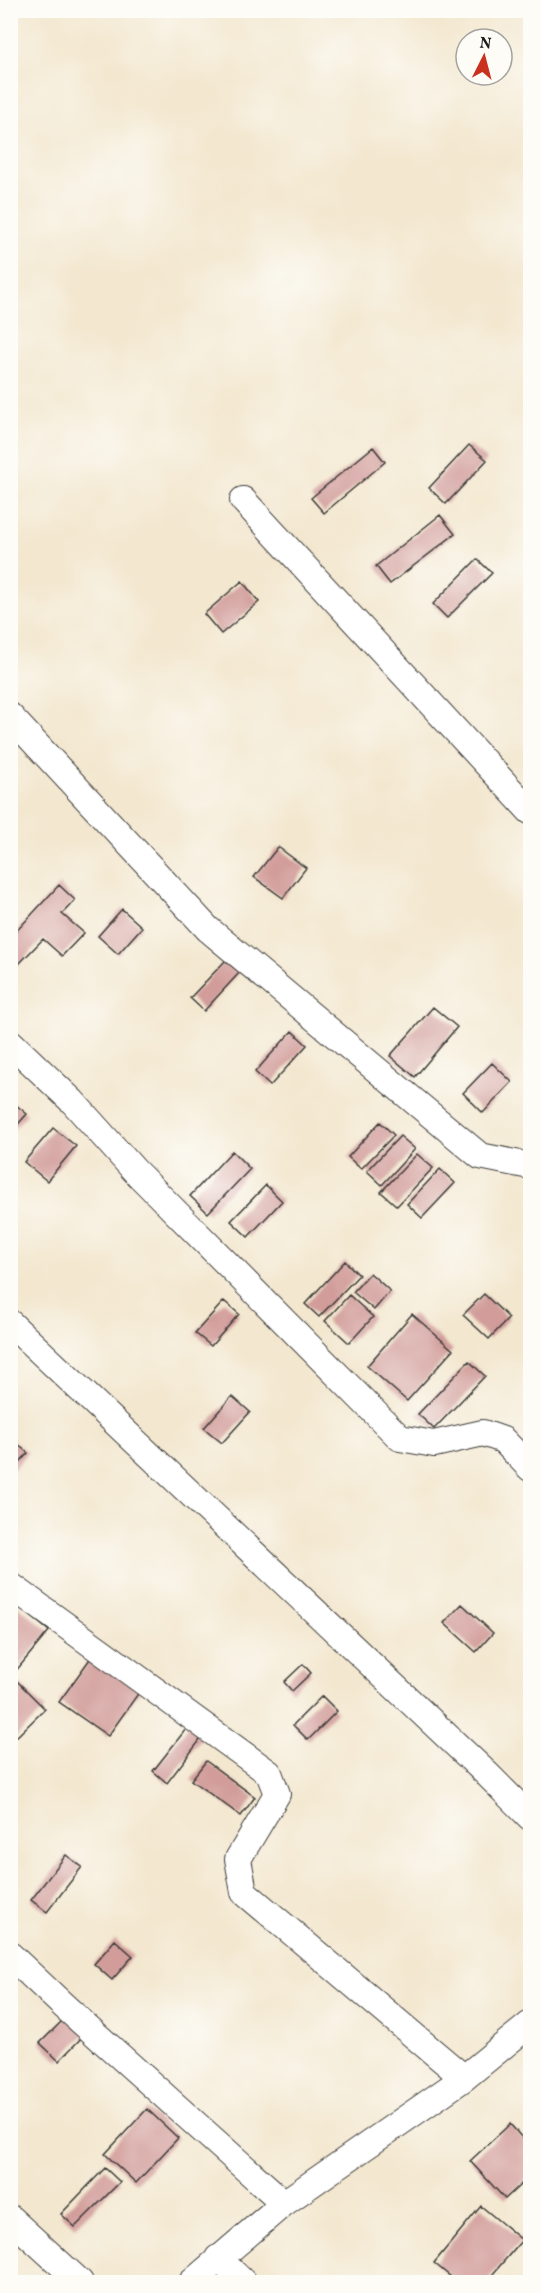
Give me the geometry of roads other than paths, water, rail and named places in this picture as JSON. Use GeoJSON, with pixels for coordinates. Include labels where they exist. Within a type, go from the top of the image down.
{"type":"FeatureCollection","features":[{"type":"Feature","properties":{"kind":"street"},"geometry":{"type":"LineString","coordinates":[[243,500],[531,811]]}},
{"type":"Feature","properties":{"kind":"street"},"geometry":{"type":"LineString","coordinates":[[10,716],[208,929],[480,1156],[531,1166]]}},
{"type":"Feature","properties":{"kind":"street"},"geometry":{"type":"LineString","coordinates":[[10,1042],[73,1102],[135,1171],[400,1438],[434,1444],[483,1433],[503,1440],[531,1468]]}},
{"type":"Feature","properties":{"kind":"street"},"geometry":{"type":"LineString","coordinates":[[10,1323],[531,1817]]}},
{"type":"Feature","properties":{"kind":"street"},"geometry":{"type":"LineString","coordinates":[[10,1585],[268,1773],[277,1794],[238,1859],[244,1892],[464,2078]]}},
{"type":"Feature","properties":{"kind":"street"},"geometry":{"type":"LineString","coordinates":[[10,1955],[72,2014],[284,2203]]}},
{"type":"Feature","properties":{"kind":"street"},"geometry":{"type":"LineString","coordinates":[[192,2283],[218,2258],[284,2203],[464,2078],[531,2024]]}},
{"type":"Feature","properties":{"kind":"street"},"geometry":{"type":"LineString","coordinates":[[10,2218],[80,2283]]}},
{"type":"Feature","properties":{"kind":"street"},"geometry":{"type":"LineString","coordinates":[[218,2258],[243,2283]]}}]}
